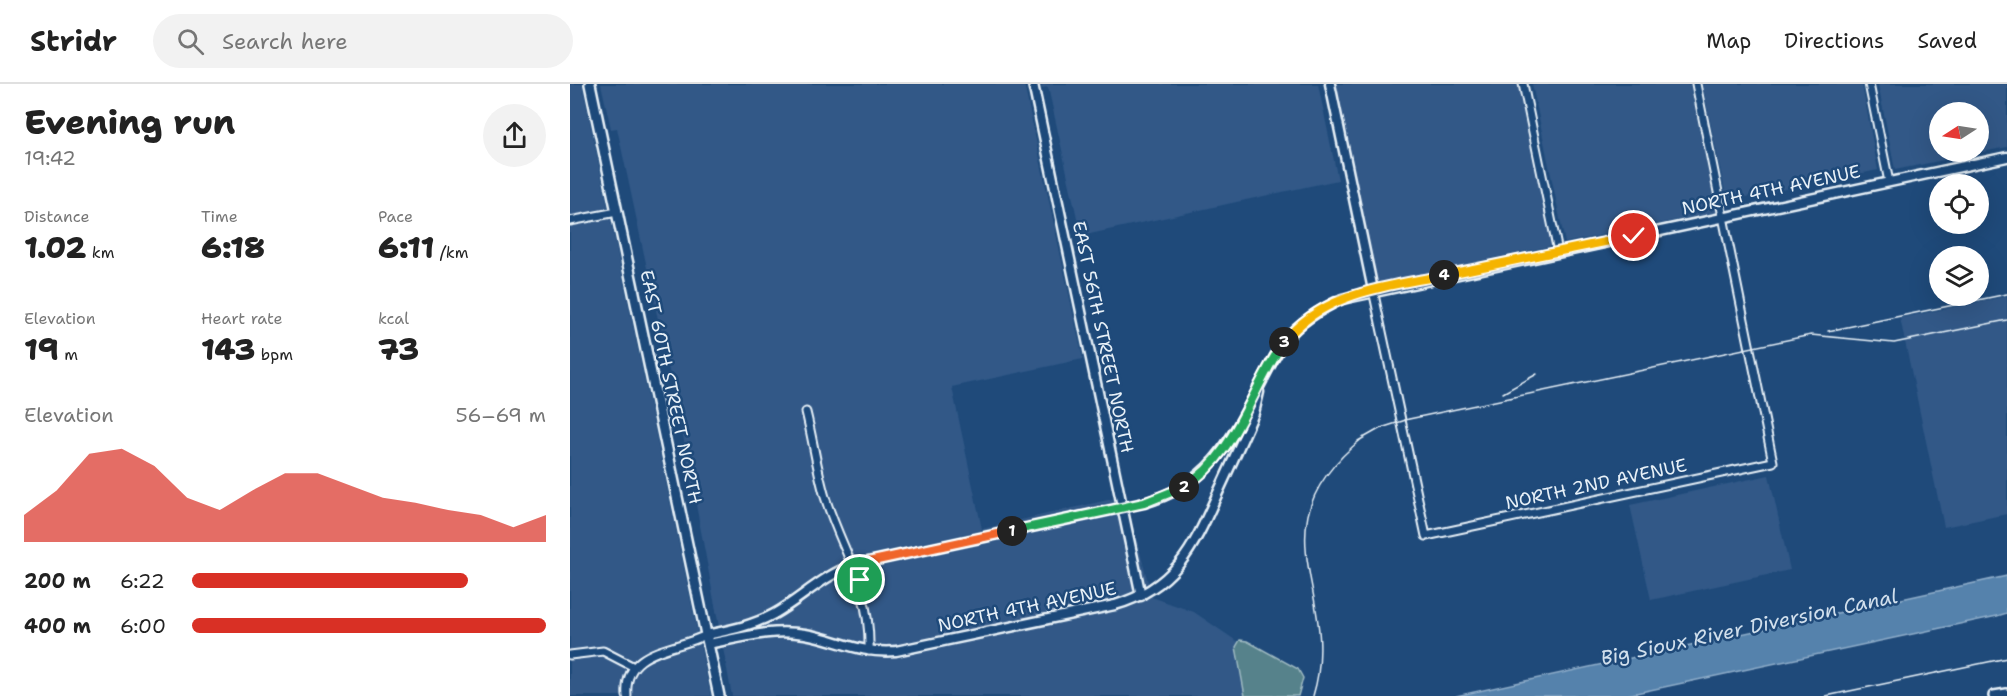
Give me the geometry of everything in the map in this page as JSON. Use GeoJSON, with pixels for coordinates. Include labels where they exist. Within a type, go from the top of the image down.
{"type":"FeatureCollection","features":[{"type":"Feature","properties":{"kind":"main road","name":"EAST 60TH STREET NORTH"},"geometry":{"type":"LineString","coordinates":[[590,84],[719,696]]}},
{"type":"Feature","properties":{"kind":"main road"},"geometry":{"type":"LineString","coordinates":[[1994,696],[2007,694]]}},
{"type":"Feature","properties":{"kind":"street","name":"EAST 56TH STREET NORTH"},"geometry":{"type":"LineString","coordinates":[[1033,84],[1141,596]]}},
{"type":"Feature","properties":{"kind":"street"},"geometry":{"type":"LineString","coordinates":[[1330,84],[1374,290]]}},
{"type":"Feature","properties":{"kind":"street"},"geometry":{"type":"LineString","coordinates":[[1523,84],[1558,252]]}},
{"type":"Feature","properties":{"kind":"street"},"geometry":{"type":"LineString","coordinates":[[1696,84],[1724,217]]}},
{"type":"Feature","properties":{"kind":"street"},"geometry":{"type":"LineString","coordinates":[[1869,84],[1889,182]]}},
{"type":"Feature","properties":{"kind":"street","name":"NORTH 4TH AVENUE"},"geometry":{"type":"LineString","coordinates":[[707,640],[763,620],[821,579],[854,565],[1122,507],[1167,495],[1206,471],[1226,447],[1280,348],[1302,323],[1330,304],[1374,290],[2007,157]]}},
{"type":"Feature","properties":{"kind":"street"},"geometry":{"type":"LineString","coordinates":[[570,221],[617,212]]}},
{"type":"Feature","properties":{"kind":"street","name":"NORTH 2ND AVENUE"},"geometry":{"type":"LineString","coordinates":[[1374,290],[1426,536],[1773,462],[1724,217]]}},
{"type":"Feature","properties":{"kind":"street","name":"NORTH 4TH AVENUE"},"geometry":{"type":"LineString","coordinates":[[707,640],[784,632],[818,637],[847,647],[869,651],[911,649],[1114,605],[1141,596],[1170,576],[1194,544],[1254,413],[1262,382]]}},
{"type":"Feature","properties":{"kind":"street"},"geometry":{"type":"LineString","coordinates":[[806,412],[825,496],[854,565],[868,615],[869,651]]}},
{"type":"Feature","properties":{"kind":"street"},"geometry":{"type":"LineString","coordinates":[[627,696],[627,684],[634,667],[648,654],[707,640]]}},
{"type":"Feature","properties":{"kind":"street"},"geometry":{"type":"LineString","coordinates":[[570,655],[603,651],[634,667]]}},
{"type":"Feature","properties":{"kind":"shaded area"},"geometry":{"type":"Polygon","coordinates":[[[570,84],[582,84],[711,696],[570,696],[570,84]]]}},
{"type":"Feature","properties":{"kind":"shaded area"},"geometry":{"type":"Polygon","coordinates":[[[601,84],[1024,84],[1083,359],[952,387],[982,529],[1125,496],[1152,597],[1194,612],[1238,642],[1236,653],[1245,696],[732,696],[684,441],[617,128],[611,129],[601,84]]]}},
{"type":"Feature","properties":{"kind":"shaded area"},"geometry":{"type":"Polygon","coordinates":[[[1041,84],[1318,84],[1338,180],[1081,236],[1048,87],[1042,88],[1041,84]]]}},
{"type":"Feature","properties":{"kind":"shaded area"},"geometry":{"type":"Polygon","coordinates":[[[1335,84],[1518,84],[1552,246],[1377,283],[1335,84]]]}},
{"type":"Feature","properties":{"kind":"shaded area"},"geometry":{"type":"Polygon","coordinates":[[[1532,84],[1690,84],[1717,212],[1565,243],[1532,84]]]}},
{"type":"Feature","properties":{"kind":"shaded area"},"geometry":{"type":"Polygon","coordinates":[[[1702,84],[1862,84],[1878,170],[1727,201],[1702,84]]]}},
{"type":"Feature","properties":{"kind":"shaded area"},"geometry":{"type":"Polygon","coordinates":[[[1878,84],[2007,84],[2007,147],[1989,151],[1989,102],[1929,102],[1929,162],[1934,162],[1895,170],[1878,84]]]}},
{"type":"Feature","properties":{"kind":"shaded area"},"geometry":{"type":"Polygon","coordinates":[[[2007,296],[2007,514],[1944,527],[1900,318],[1958,306],[1989,306],[1989,300],[2007,296]]]}},
{"type":"Feature","properties":{"kind":"shaded area"},"geometry":{"type":"Polygon","coordinates":[[[1769,475],[1790,570],[1651,600],[1630,505],[1769,475]]]}},
{"type":"Feature","properties":{"kind":"shaded area"},"geometry":{"type":"Polygon","coordinates":[[[2007,576],[2007,613],[1997,616],[1622,696],[1456,696],[2007,576]]]}},
{"type":"Feature","properties":{"kind":"green space"},"geometry":{"type":"Polygon","coordinates":[[[1240,640],[1247,641],[1298,669],[1303,678],[1298,696],[1245,696],[1236,647],[1240,640]]]}},
{"type":"Feature","properties":{"kind":"railway"},"geometry":{"type":"LineString","coordinates":[[1828,331],[2007,294]]}},
{"type":"Feature","properties":{"kind":"railway"},"geometry":{"type":"LineString","coordinates":[[1358,441],[1381,428],[1409,419],[1811,335],[1894,343],[2007,320]]}},
{"type":"Feature","properties":{"kind":"railway"},"geometry":{"type":"LineString","coordinates":[[1503,393],[1537,374]]}},
{"type":"Feature","properties":{"kind":"railway"},"geometry":{"type":"LineString","coordinates":[[1313,696],[1320,658],[1318,624],[1307,562],[1306,532],[1312,502],[1330,470],[1364,437]]}},
{"type":"Feature","properties":{"kind":"railway"},"geometry":{"type":"LineString","coordinates":[[1826,696],[2007,658]]}},
{"type":"Feature","properties":{"kind":"route"},"geometry":{"type":"LineString","coordinates":[[860,580],[854,565],[1144,503],[1179,490],[1206,471],[1226,447],[1286,339],[1310,316],[1330,304],[1359,293],[1634,236]]}},
{"type":"Feature","properties":{"kind":"water label","name":"Big Sioux River Diversion Canal"},"geometry":{"type":"Point","coordinates":[1749,627]}}]}
